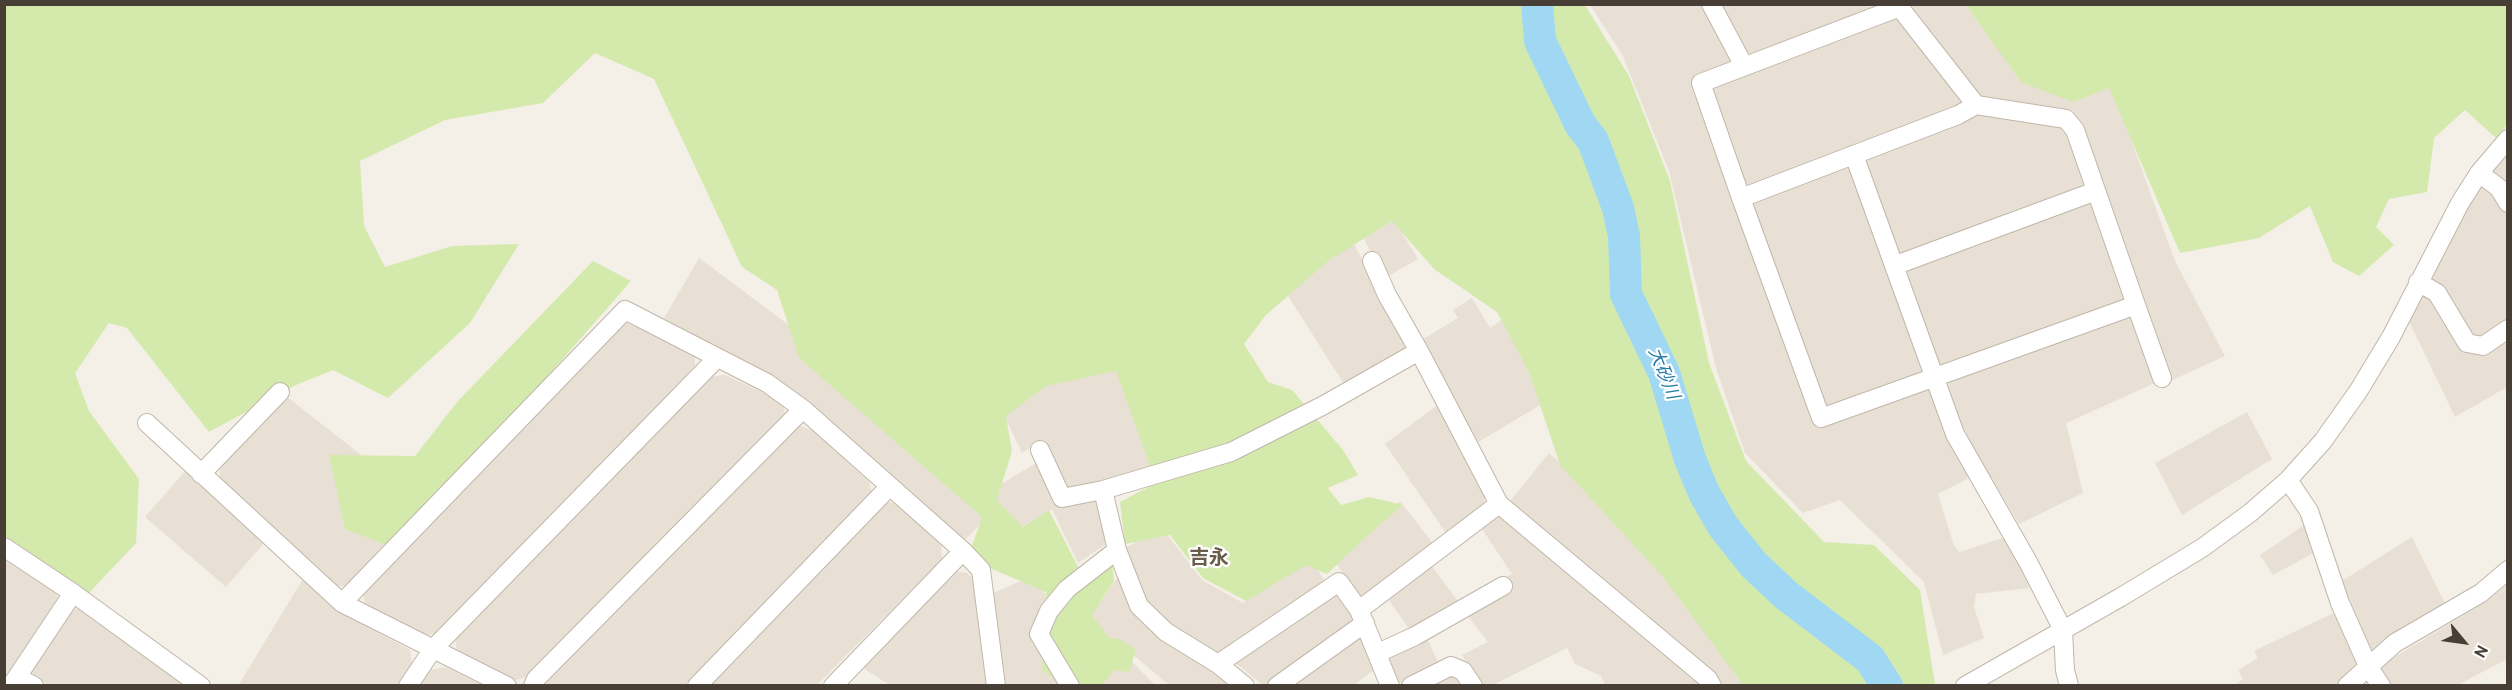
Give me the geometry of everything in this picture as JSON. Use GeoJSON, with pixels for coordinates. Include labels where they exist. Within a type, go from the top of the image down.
{"type":"FeatureCollection","features":[{"type":"Feature","properties":{"kind":"street"},"geometry":{"type":"LineString","coordinates":[[1711,4],[1744,66]]}},
{"type":"Feature","properties":{"kind":"street"},"geometry":{"type":"LineString","coordinates":[[1976,105],[1898,6],[1701,82],[1821,418],[2136,305]]}},
{"type":"Feature","properties":{"kind":"street"},"geometry":{"type":"LineString","coordinates":[[1741,198],[1958,115],[1976,105],[2066,119],[2075,130],[2162,378]]}},
{"type":"Feature","properties":{"kind":"street"},"geometry":{"type":"LineString","coordinates":[[1965,686],[2202,548],[2250,513],[2288,480],[2324,441],[2359,390],[2391,337],[2460,203],[2479,173],[2508,139]]}},
{"type":"Feature","properties":{"kind":"street"},"geometry":{"type":"LineString","coordinates":[[1854,154],[1896,265],[1955,434],[2028,562],[2063,630],[2065,670],[2069,686]]}},
{"type":"Feature","properties":{"kind":"street"},"geometry":{"type":"LineString","coordinates":[[2479,173],[2499,188],[2508,203]]}},
{"type":"Feature","properties":{"kind":"street"},"geometry":{"type":"LineString","coordinates":[[1896,265],[2096,191]]}},
{"type":"Feature","properties":{"kind":"street"},"geometry":{"type":"LineString","coordinates":[[1371,261],[1499,504],[1708,679],[1712,686]]}},
{"type":"Feature","properties":{"kind":"street"},"geometry":{"type":"LineString","coordinates":[[2418,282],[2438,293],[2467,343],[2483,346],[2508,329]]}},
{"type":"Feature","properties":{"kind":"street"},"geometry":{"type":"LineString","coordinates":[[342,603],[625,310],[767,383],[803,410],[963,551],[981,570],[996,686]]}},
{"type":"Feature","properties":{"kind":"street"},"geometry":{"type":"LineString","coordinates":[[1040,450],[1062,498],[1103,490],[1230,452],[1324,405],[1419,351]]}},
{"type":"Feature","properties":{"kind":"street"},"geometry":{"type":"LineString","coordinates":[[408,686],[433,649],[717,358]]}},
{"type":"Feature","properties":{"kind":"street"},"geometry":{"type":"LineString","coordinates":[[201,474],[280,392]]}},
{"type":"Feature","properties":{"kind":"street"},"geometry":{"type":"LineString","coordinates":[[533,686],[536,679],[803,410]]}},
{"type":"Feature","properties":{"kind":"street"},"geometry":{"type":"LineString","coordinates":[[147,423],[342,603],[507,686]]}},
{"type":"Feature","properties":{"kind":"street"},"geometry":{"type":"LineString","coordinates":[[2288,480],[2309,511],[2340,603],[2368,666],[2381,686]]}},
{"type":"Feature","properties":{"kind":"street"},"geometry":{"type":"LineString","coordinates":[[697,686],[890,486]]}},
{"type":"Feature","properties":{"kind":"street"},"geometry":{"type":"LineString","coordinates":[[1103,490],[1117,550],[1139,606],[1166,632],[1218,664],[1245,686]]}},
{"type":"Feature","properties":{"kind":"street"},"geometry":{"type":"LineString","coordinates":[[1277,686],[1499,504]]}},
{"type":"Feature","properties":{"kind":"street"},"geometry":{"type":"LineString","coordinates":[[4,547],[73,593],[198,684]]}},
{"type":"Feature","properties":{"kind":"street"},"geometry":{"type":"LineString","coordinates":[[1070,686],[1039,634],[1049,611],[1067,589],[1117,550]]}},
{"type":"Feature","properties":{"kind":"street"},"geometry":{"type":"LineString","coordinates":[[833,686],[963,551]]}},
{"type":"Feature","properties":{"kind":"street"},"geometry":{"type":"LineString","coordinates":[[2347,686],[2395,643],[2481,593],[2508,570]]}},
{"type":"Feature","properties":{"kind":"street"},"geometry":{"type":"LineString","coordinates":[[1218,664],[1339,582],[1362,617],[1390,686]]}},
{"type":"Feature","properties":{"kind":"street"},"geometry":{"type":"LineString","coordinates":[[1378,653],[1415,636],[1503,586]]}},
{"type":"Feature","properties":{"kind":"street"},"geometry":{"type":"LineString","coordinates":[[34,686],[14,681],[73,593]]}},
{"type":"Feature","properties":{"kind":"street"},"geometry":{"type":"LineString","coordinates":[[1411,686],[1451,666],[1463,671],[1473,686]]}},
{"type":"Feature","properties":{"kind":"shaded area"},"geometry":{"type":"Polygon","coordinates":[[[1590,5],[1706,5],[1734,55],[1732,64],[1693,80],[1816,426],[1923,387],[1933,389],[1971,477],[1938,494],[1954,546],[1960,552],[2009,536],[2029,588],[1976,594],[1974,607],[1984,638],[1943,655],[1924,582],[1840,500],[1803,513],[1745,453],[1716,368],[1669,171],[1622,54],[1590,5]]]}},
{"type":"Feature","properties":{"kind":"shaded area"},"geometry":{"type":"Polygon","coordinates":[[[1718,5],[1886,5],[1753,55],[1744,51],[1718,5]]]}},
{"type":"Feature","properties":{"kind":"shaded area"},"geometry":{"type":"Polygon","coordinates":[[[1906,5],[1971,5],[2110,82],[2175,261],[2225,356],[2170,381],[2073,110],[2052,111],[1987,102],[1977,93],[1906,5]]]}},
{"type":"Feature","properties":{"kind":"shaded area"},"geometry":{"type":"Polygon","coordinates":[[[1894,17],[1904,21],[1964,97],[1963,105],[1751,187],[1743,182],[1709,94],[1713,84],[1894,17]]]}},
{"type":"Feature","properties":{"kind":"shaded area"},"geometry":{"type":"Polygon","coordinates":[[[1979,111],[2058,124],[2069,131],[2087,179],[2082,191],[1905,254],[1897,251],[1863,164],[1869,154],[1979,111]]]}},
{"type":"Feature","properties":{"kind":"shaded area"},"geometry":{"type":"Polygon","coordinates":[[[2507,149],[2507,387],[2455,417],[2408,319],[2460,214],[2507,149]]]}},
{"type":"Feature","properties":{"kind":"shaded area"},"geometry":{"type":"Polygon","coordinates":[[[1843,163],[1851,167],[1925,369],[1922,377],[1830,410],[1820,403],[1748,207],[1752,198],[1843,163]]]}},
{"type":"Feature","properties":{"kind":"shaded area"},"geometry":{"type":"Polygon","coordinates":[[[2087,202],[2096,207],[2128,295],[2124,305],[1949,367],[1938,363],[1907,275],[1911,265],[2087,202]]]}},
{"type":"Feature","properties":{"kind":"shaded area"},"geometry":{"type":"Polygon","coordinates":[[[1389,211],[1418,259],[1385,278],[1360,232],[1389,211]]]}},
{"type":"Feature","properties":{"kind":"shaded area"},"geometry":{"type":"Polygon","coordinates":[[[1352,240],[1407,345],[1403,353],[1344,384],[1283,288],[1352,240]]]}},
{"type":"Feature","properties":{"kind":"shaded area"},"geometry":{"type":"Polygon","coordinates":[[[699,258],[798,332],[985,519],[962,543],[795,393],[664,318],[699,258]]]}},
{"type":"Feature","properties":{"kind":"shaded area"},"geometry":{"type":"Polygon","coordinates":[[[1472,298],[1490,328],[1512,313],[1542,404],[1473,445],[1418,342],[1458,318],[1453,310],[1472,298]]]}},
{"type":"Feature","properties":{"kind":"shaded area"},"geometry":{"type":"Polygon","coordinates":[[[2125,315],[2135,318],[2157,382],[2066,423],[2083,493],[2019,524],[1973,447],[1946,392],[1950,380],[2125,315]]]}},
{"type":"Feature","properties":{"kind":"shaded area"},"geometry":{"type":"Polygon","coordinates":[[[625,322],[695,356],[695,366],[438,634],[422,635],[366,607],[363,594],[615,327],[625,322]]]}},
{"type":"Feature","properties":{"kind":"shaded area"},"geometry":{"type":"Polygon","coordinates":[[[1116,366],[1156,469],[1067,494],[1041,441],[1022,453],[1002,411],[1051,380],[1116,366]]]}},
{"type":"Feature","properties":{"kind":"shaded area"},"geometry":{"type":"Polygon","coordinates":[[[725,375],[784,403],[785,416],[528,677],[511,681],[457,650],[455,639],[708,377],[725,375]]]}},
{"type":"Feature","properties":{"kind":"shaded area"},"geometry":{"type":"Polygon","coordinates":[[[286,396],[370,462],[393,534],[349,585],[335,587],[220,478],[219,465],[286,396]]]}},
{"type":"Feature","properties":{"kind":"shaded area"},"geometry":{"type":"Polygon","coordinates":[[[1439,404],[1487,491],[1482,510],[1448,536],[1385,444],[1439,404]]]}},
{"type":"Feature","properties":{"kind":"shaded area"},"geometry":{"type":"Polygon","coordinates":[[[2247,412],[2272,459],[2182,515],[2155,463],[2247,412]]]}},
{"type":"Feature","properties":{"kind":"shaded area"},"geometry":{"type":"Polygon","coordinates":[[[796,425],[813,430],[869,482],[872,492],[686,685],[547,686],[547,682],[796,425]]]}},
{"type":"Feature","properties":{"kind":"shaded area"},"geometry":{"type":"Polygon","coordinates":[[[1549,453],[1597,492],[1756,685],[1720,685],[1507,505],[1549,453]]]}},
{"type":"Feature","properties":{"kind":"shaded area"},"geometry":{"type":"Polygon","coordinates":[[[1038,462],[1061,507],[1096,498],[1109,542],[1078,563],[1052,509],[1020,528],[993,499],[996,487],[1038,462]]]}},
{"type":"Feature","properties":{"kind":"shaded area"},"geometry":{"type":"Polygon","coordinates":[[[186,470],[264,543],[226,587],[145,517],[186,470]]]}},
{"type":"Feature","properties":{"kind":"shaded area"},"geometry":{"type":"Polygon","coordinates":[[[884,501],[895,503],[941,544],[942,559],[817,685],[706,686],[884,501]]]}},
{"type":"Feature","properties":{"kind":"shaded area"},"geometry":{"type":"Polygon","coordinates":[[[1400,501],[1435,546],[1364,600],[1330,556],[1400,501]]]}},
{"type":"Feature","properties":{"kind":"shaded area"},"geometry":{"type":"Polygon","coordinates":[[[1494,515],[1505,516],[1702,683],[1693,686],[1605,685],[1601,676],[1575,664],[1567,648],[1493,685],[1481,685],[1462,655],[1488,642],[1467,615],[1503,579],[1512,574],[1480,526],[1494,515]]]}},
{"type":"Feature","properties":{"kind":"shaded area"},"geometry":{"type":"Polygon","coordinates":[[[2306,524],[2317,551],[2273,575],[2260,555],[2306,524]]]}},
{"type":"Feature","properties":{"kind":"shaded area"},"geometry":{"type":"Polygon","coordinates":[[[1163,529],[1202,580],[1243,603],[1300,563],[1317,568],[1326,584],[1220,660],[1146,608],[1123,549],[1163,529]]]}},
{"type":"Feature","properties":{"kind":"shaded area"},"geometry":{"type":"Polygon","coordinates":[[[2412,537],[2447,607],[2369,657],[2337,584],[2412,537]]]}},
{"type":"Feature","properties":{"kind":"shaded area"},"geometry":{"type":"Polygon","coordinates":[[[5,554],[55,590],[59,602],[5,685],[5,554]]]}},
{"type":"Feature","properties":{"kind":"shaded area"},"geometry":{"type":"Polygon","coordinates":[[[1431,565],[1460,604],[1412,633],[1386,596],[1431,565]]]}},
{"type":"Feature","properties":{"kind":"shaded area"},"geometry":{"type":"Polygon","coordinates":[[[955,571],[967,573],[973,579],[986,685],[890,685],[861,667],[955,571]]]}},
{"type":"Feature","properties":{"kind":"shaded area"},"geometry":{"type":"Polygon","coordinates":[[[1120,574],[1133,610],[1237,685],[1169,685],[1118,642],[1105,639],[1089,618],[1120,574]]]}},
{"type":"Feature","properties":{"kind":"shaded area"},"geometry":{"type":"Polygon","coordinates":[[[1035,575],[1050,603],[1065,685],[1004,685],[991,594],[1035,575]]]}},
{"type":"Feature","properties":{"kind":"shaded area"},"geometry":{"type":"Polygon","coordinates":[[[303,579],[336,610],[410,650],[412,664],[398,685],[238,686],[303,579]]]}},
{"type":"Feature","properties":{"kind":"shaded area"},"geometry":{"type":"Polygon","coordinates":[[[2507,585],[2507,659],[2458,685],[2388,685],[2378,667],[2486,602],[2507,585]]]}},
{"type":"Feature","properties":{"kind":"shaded area"},"geometry":{"type":"Polygon","coordinates":[[[1339,591],[1357,619],[1272,685],[1263,685],[1233,661],[1339,591]]]}},
{"type":"Feature","properties":{"kind":"shaded area"},"geometry":{"type":"Polygon","coordinates":[[[82,608],[186,685],[49,685],[36,680],[31,669],[67,609],[82,608]]]}},
{"type":"Feature","properties":{"kind":"shaded area"},"geometry":{"type":"Polygon","coordinates":[[[2338,611],[2365,662],[2337,685],[2234,686],[2243,679],[2238,670],[2258,658],[2254,651],[2338,611]]]}},
{"type":"Feature","properties":{"kind":"shaded area"},"geometry":{"type":"Polygon","coordinates":[[[1361,631],[1376,668],[1354,685],[1290,686],[1361,631]]]}},
{"type":"Feature","properties":{"kind":"shaded area"},"geometry":{"type":"Polygon","coordinates":[[[1425,634],[1439,664],[1395,685],[1387,656],[1425,634]]]}},
{"type":"Feature","properties":{"kind":"shaded area"},"geometry":{"type":"Polygon","coordinates":[[[1122,652],[1155,685],[1095,686],[1122,652]]]}},
{"type":"Feature","properties":{"kind":"shaded area"},"geometry":{"type":"Polygon","coordinates":[[[446,667],[482,685],[419,686],[429,670],[446,667]]]}},
{"type":"Feature","properties":{"kind":"shaded area"},"geometry":{"type":"Polygon","coordinates":[[[1451,672],[1467,686],[1422,686],[1451,672]]]}},
{"type":"Feature","properties":{"kind":"green space"},"geometry":{"type":"Polygon","coordinates":[[[4,5],[1585,5],[1629,76],[1670,181],[1709,363],[1746,461],[1824,542],[1874,545],[1920,590],[1935,685],[1743,685],[1664,578],[1560,465],[1529,372],[1497,312],[1434,269],[1392,221],[1328,261],[1266,315],[1244,344],[1268,382],[1292,390],[1343,450],[1358,475],[1328,488],[1341,505],[1369,497],[1403,505],[1327,574],[1306,565],[1246,601],[1203,578],[1170,535],[1125,544],[1120,502],[1156,483],[1116,371],[1046,386],[1006,416],[1012,451],[997,500],[1023,527],[1049,510],[1078,567],[1112,563],[1114,581],[1092,615],[1109,638],[1119,639],[1136,650],[1129,672],[1114,670],[1102,685],[1063,685],[1042,670],[1046,592],[992,569],[971,549],[982,517],[799,358],[777,290],[742,267],[654,79],[595,53],[543,103],[445,120],[360,161],[364,226],[385,267],[452,246],[519,244],[470,323],[388,398],[333,370],[296,385],[209,432],[127,328],[109,323],[75,373],[89,411],[139,479],[136,543],[89,593],[5,536],[4,5]]]}},
{"type":"Feature","properties":{"kind":"green space"},"geometry":{"type":"Polygon","coordinates":[[[1966,5],[2507,5],[2507,125],[2496,138],[2465,110],[2434,138],[2427,192],[2389,199],[2376,227],[2394,245],[2359,276],[2333,262],[2310,206],[2259,238],[2180,253],[2109,88],[2073,102],[2021,82],[1966,5]]]}},
{"type":"Feature","properties":{"kind":"green space"},"geometry":{"type":"Polygon","coordinates":[[[593,261],[631,281],[396,549],[345,529],[329,455],[415,456],[458,401],[593,261]]]}},
{"type":"Feature","properties":{"kind":"waterway","name":"大砂川"},"geometry":{"type":"LineString","coordinates":[[1537,4],[1540,41],[1580,124],[1593,141],[1618,208],[1624,236],[1626,294],[1664,373],[1690,459],[1704,493],[1723,526],[1753,564],[1786,595],[1870,659],[1887,686]]}},
{"type":"Feature","properties":{"kind":"district","name":"吉永"},"geometry":{"type":"Point","coordinates":[1209,560]}}]}
